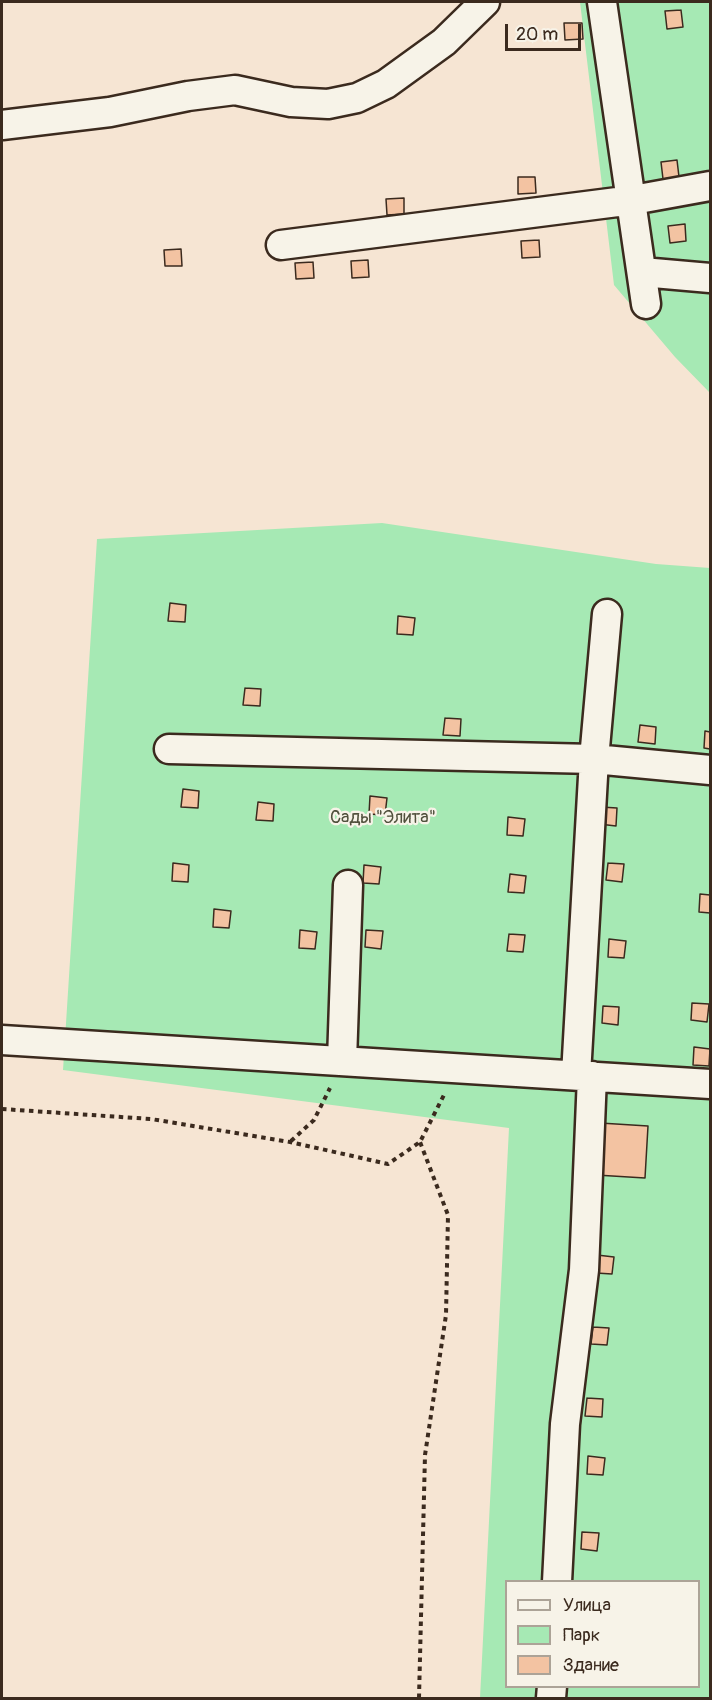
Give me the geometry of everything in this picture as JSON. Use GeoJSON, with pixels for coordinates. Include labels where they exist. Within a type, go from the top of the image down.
{"type":"FeatureCollection","features":[{"type":"Feature","properties":{"kind":"street"},"geometry":{"type":"LineString","coordinates":[[2,125],[110,112],[188,96],[235,90],[291,102],[319,104],[357,98],[386,84],[444,42],[485,2]]}},
{"type":"Feature","properties":{"kind":"street"},"geometry":{"type":"LineString","coordinates":[[602,2],[633,200],[646,304]]}},
{"type":"Feature","properties":{"kind":"street"},"geometry":{"type":"LineString","coordinates":[[281,245],[633,200],[711,186]]}},
{"type":"Feature","properties":{"kind":"street"},"geometry":{"type":"LineString","coordinates":[[642,272],[711,278]]}},
{"type":"Feature","properties":{"kind":"street"},"geometry":{"type":"LineString","coordinates":[[557,1580],[565,1424],[584,1270],[584,1076],[594,759],[607,614]]}},
{"type":"Feature","properties":{"kind":"street"},"geometry":{"type":"LineString","coordinates":[[169,749],[594,759],[711,770]]}},
{"type":"Feature","properties":{"kind":"street"},"geometry":{"type":"LineString","coordinates":[[342,1061],[348,885]]}},
{"type":"Feature","properties":{"kind":"street"},"geometry":{"type":"LineString","coordinates":[[2,1040],[711,1084]]}},
{"type":"Feature","properties":{"kind":"path"},"geometry":{"type":"LineString","coordinates":[[290,1142],[314,1120],[342,1061]]}},
{"type":"Feature","properties":{"kind":"path"},"geometry":{"type":"LineString","coordinates":[[2,1109],[151,1119],[290,1142],[388,1164],[420,1142],[442,1097],[461,1068]]}},
{"type":"Feature","properties":{"kind":"path"},"geometry":{"type":"LineString","coordinates":[[419,1698],[424,1455],[446,1315],[448,1215],[420,1142]]}},
{"type":"Feature","properties":{"kind":"green space"},"geometry":{"type":"Polygon","coordinates":[[[580,2],[710,2],[710,393],[675,357],[614,285],[580,2]]]}},
{"type":"Feature","properties":{"kind":"green space","name":"Сады \"Элита\""},"geometry":{"type":"Polygon","coordinates":[[[382,523],[656,564],[710,568],[710,1698],[480,1698],[509,1128],[63,1070],[97,539],[382,523]]]}},
{"type":"Feature","properties":{"kind":"building"},"geometry":{"type":"Polygon","coordinates":[[[681,10],[683,27],[667,29],[665,11],[681,10]]]}},
{"type":"Feature","properties":{"kind":"building"},"geometry":{"type":"Polygon","coordinates":[[[564,23],[582,23],[583,39],[565,40],[564,23]]]}},
{"type":"Feature","properties":{"kind":"building"},"geometry":{"type":"Polygon","coordinates":[[[677,160],[679,177],[663,179],[661,162],[677,160]]]}},
{"type":"Feature","properties":{"kind":"building"},"geometry":{"type":"Polygon","coordinates":[[[518,177],[535,177],[536,193],[518,194],[518,177]]]}},
{"type":"Feature","properties":{"kind":"building"},"geometry":{"type":"Polygon","coordinates":[[[404,198],[404,214],[387,215],[386,199],[404,198]]]}},
{"type":"Feature","properties":{"kind":"building"},"geometry":{"type":"Polygon","coordinates":[[[685,224],[686,241],[670,243],[668,226],[685,224]]]}},
{"type":"Feature","properties":{"kind":"building"},"geometry":{"type":"Polygon","coordinates":[[[539,240],[540,257],[522,258],[521,241],[539,240]]]}},
{"type":"Feature","properties":{"kind":"building"},"geometry":{"type":"Polygon","coordinates":[[[181,249],[182,266],[165,266],[164,250],[181,249]]]}},
{"type":"Feature","properties":{"kind":"building"},"geometry":{"type":"Polygon","coordinates":[[[368,260],[369,277],[352,278],[351,261],[368,260]]]}},
{"type":"Feature","properties":{"kind":"building"},"geometry":{"type":"Polygon","coordinates":[[[313,262],[314,278],[296,279],[295,263],[313,262]]]}},
{"type":"Feature","properties":{"kind":"building"},"geometry":{"type":"Polygon","coordinates":[[[170,603],[186,605],[185,622],[168,621],[170,603]]]}},
{"type":"Feature","properties":{"kind":"building"},"geometry":{"type":"Polygon","coordinates":[[[398,616],[415,618],[413,635],[397,634],[398,616]]]}},
{"type":"Feature","properties":{"kind":"building"},"geometry":{"type":"Polygon","coordinates":[[[245,688],[261,689],[260,706],[243,705],[245,688]]]}},
{"type":"Feature","properties":{"kind":"building"},"geometry":{"type":"Polygon","coordinates":[[[445,718],[461,719],[460,736],[443,735],[445,718]]]}},
{"type":"Feature","properties":{"kind":"building"},"geometry":{"type":"Polygon","coordinates":[[[640,725],[656,727],[655,744],[638,742],[640,725]]]}},
{"type":"Feature","properties":{"kind":"building"},"geometry":{"type":"Polygon","coordinates":[[[705,731],[710,732],[710,749],[704,748],[705,731]]]}},
{"type":"Feature","properties":{"kind":"building"},"geometry":{"type":"Polygon","coordinates":[[[183,789],[199,791],[198,808],[181,807],[183,789]]]}},
{"type":"Feature","properties":{"kind":"building"},"geometry":{"type":"Polygon","coordinates":[[[370,796],[387,798],[385,815],[369,814],[370,796]]]}},
{"type":"Feature","properties":{"kind":"building"},"geometry":{"type":"Polygon","coordinates":[[[258,802],[274,804],[273,821],[256,820],[258,802]]]}},
{"type":"Feature","properties":{"kind":"building"},"geometry":{"type":"Polygon","coordinates":[[[601,807],[617,808],[616,826],[599,824],[601,807]]]}},
{"type":"Feature","properties":{"kind":"building"},"geometry":{"type":"Polygon","coordinates":[[[508,817],[525,819],[523,836],[507,835],[508,817]]]}},
{"type":"Feature","properties":{"kind":"building"},"geometry":{"type":"Polygon","coordinates":[[[173,863],[189,865],[188,882],[172,881],[173,863]]]}},
{"type":"Feature","properties":{"kind":"building"},"geometry":{"type":"Polygon","coordinates":[[[608,863],[624,864],[622,882],[606,880],[608,863]]]}},
{"type":"Feature","properties":{"kind":"building"},"geometry":{"type":"Polygon","coordinates":[[[364,865],[381,867],[379,884],[363,883],[364,865]]]}},
{"type":"Feature","properties":{"kind":"building"},"geometry":{"type":"Polygon","coordinates":[[[510,874],[526,876],[524,893],[508,892],[510,874]]]}},
{"type":"Feature","properties":{"kind":"building"},"geometry":{"type":"Polygon","coordinates":[[[700,894],[710,895],[710,913],[699,912],[700,894]]]}},
{"type":"Feature","properties":{"kind":"building"},"geometry":{"type":"Polygon","coordinates":[[[214,909],[231,911],[229,928],[213,927],[214,909]]]}},
{"type":"Feature","properties":{"kind":"building"},"geometry":{"type":"Polygon","coordinates":[[[300,930],[317,932],[315,949],[299,948],[300,930]]]}},
{"type":"Feature","properties":{"kind":"building"},"geometry":{"type":"Polygon","coordinates":[[[366,930],[383,931],[381,949],[365,947],[366,930]]]}},
{"type":"Feature","properties":{"kind":"building"},"geometry":{"type":"Polygon","coordinates":[[[509,934],[525,935],[523,952],[507,951],[509,934]]]}},
{"type":"Feature","properties":{"kind":"building"},"geometry":{"type":"Polygon","coordinates":[[[609,939],[626,941],[624,958],[608,957],[609,939]]]}},
{"type":"Feature","properties":{"kind":"building"},"geometry":{"type":"Polygon","coordinates":[[[692,1003],[709,1004],[707,1022],[691,1020],[692,1003]]]}},
{"type":"Feature","properties":{"kind":"building"},"geometry":{"type":"Polygon","coordinates":[[[603,1006],[619,1007],[618,1025],[602,1023],[603,1006]]]}},
{"type":"Feature","properties":{"kind":"building"},"geometry":{"type":"Polygon","coordinates":[[[694,1047],[710,1049],[709,1066],[693,1065],[694,1047]]]}},
{"type":"Feature","properties":{"kind":"building"},"geometry":{"type":"Polygon","coordinates":[[[600,1123],[648,1126],[645,1178],[596,1175],[600,1123]]]}},
{"type":"Feature","properties":{"kind":"building"},"geometry":{"type":"Polygon","coordinates":[[[597,1255],[614,1257],[612,1274],[596,1273],[597,1255]]]}},
{"type":"Feature","properties":{"kind":"building"},"geometry":{"type":"Polygon","coordinates":[[[593,1327],[609,1328],[607,1345],[591,1344],[593,1327]]]}},
{"type":"Feature","properties":{"kind":"building"},"geometry":{"type":"Polygon","coordinates":[[[587,1398],[603,1399],[602,1417],[585,1416],[587,1398]]]}},
{"type":"Feature","properties":{"kind":"building"},"geometry":{"type":"Polygon","coordinates":[[[588,1456],[605,1458],[603,1475],[587,1474],[588,1456]]]}},
{"type":"Feature","properties":{"kind":"building"},"geometry":{"type":"Polygon","coordinates":[[[582,1532],[599,1533],[597,1551],[581,1549],[582,1532]]]}}]}
